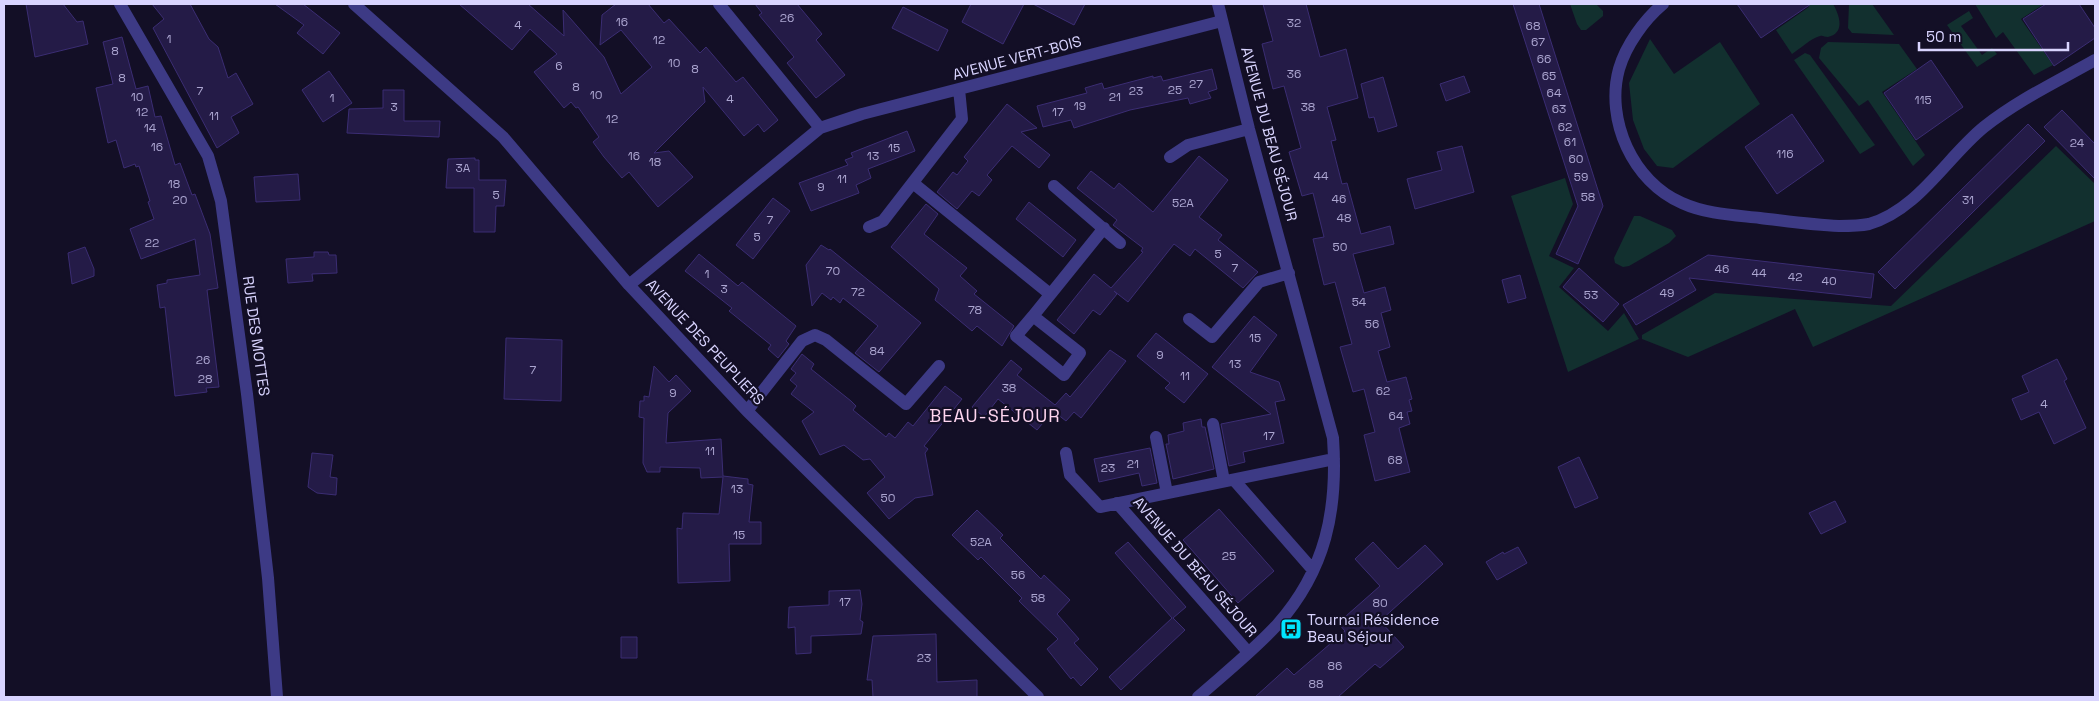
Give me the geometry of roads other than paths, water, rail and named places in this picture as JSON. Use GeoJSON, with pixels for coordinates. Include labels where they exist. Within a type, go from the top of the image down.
{"type":"FeatureCollection","features":[{"type":"Feature","properties":{"kind":"street","name":"RUE DES MOTTES"},"geometry":{"type":"LineString","coordinates":[[120,4],[208,156],[221,200],[247,394],[268,578],[277,697]]}},
{"type":"Feature","properties":{"kind":"street","name":"AVENUE DES PEUPLIERS"},"geometry":{"type":"LineString","coordinates":[[354,4],[503,137],[629,285],[747,411],[1038,697]]}},
{"type":"Feature","properties":{"kind":"street"},"geometry":{"type":"LineString","coordinates":[[718,4],[820,128]]}},
{"type":"Feature","properties":{"kind":"street","name":"AVENUE DU BEAU SÉJOUR"},"geometry":{"type":"LineString","coordinates":[[1198,697],[1276,626],[1298,598],[1313,570],[1330,526],[1335,491],[1333,438],[1249,130],[1218,4]]}},
{"type":"Feature","properties":{"kind":"street"},"geometry":{"type":"LineString","coordinates":[[1663,4],[1639,31],[1619,68],[1616,107],[1623,138],[1636,164],[1665,194],[1689,206],[1726,214],[1839,226],[1856,226],[1877,221],[1910,200],[1971,138],[1994,119],[2095,60]]}},
{"type":"Feature","properties":{"kind":"street","name":"AVENUE VERT-BOIS"},"geometry":{"type":"LineString","coordinates":[[629,285],[820,128],[862,114],[1222,21]]}},
{"type":"Feature","properties":{"kind":"street"},"geometry":{"type":"LineString","coordinates":[[869,227],[883,221],[962,119],[959,89]]}},
{"type":"Feature","properties":{"kind":"street"},"geometry":{"type":"LineString","coordinates":[[1170,157],[1188,145],[1249,130]]}},
{"type":"Feature","properties":{"kind":"street"},"geometry":{"type":"LineString","coordinates":[[913,184],[1050,294]]}},
{"type":"Feature","properties":{"kind":"street"},"geometry":{"type":"LineString","coordinates":[[1054,186],[1120,244]]}},
{"type":"Feature","properties":{"kind":"street"},"geometry":{"type":"LineString","coordinates":[[1033,316],[1080,353],[1064,375],[1016,336],[1104,228]]}},
{"type":"Feature","properties":{"kind":"street"},"geometry":{"type":"LineString","coordinates":[[1189,318],[1212,337],[1259,282],[1289,273]]}},
{"type":"Feature","properties":{"kind":"street"},"geometry":{"type":"LineString","coordinates":[[747,411],[802,342],[815,335],[826,340],[906,404],[939,366]]}},
{"type":"Feature","properties":{"kind":"street"},"geometry":{"type":"LineString","coordinates":[[1213,424],[1229,480],[1313,570]]}},
{"type":"Feature","properties":{"kind":"street"},"geometry":{"type":"LineString","coordinates":[[1156,437],[1167,493]]}},
{"type":"Feature","properties":{"kind":"street","name":"AVENUE DU BEAU SÉJOUR"},"geometry":{"type":"LineString","coordinates":[[1066,453],[1070,476],[1100,507],[1334,459]]}},
{"type":"Feature","properties":{"kind":"street","name":"AVENUE DU BEAU SÉJOUR"},"geometry":{"type":"LineString","coordinates":[[1117,504],[1248,652]]}},
{"type":"Feature","properties":{"kind":"place","name":"Tournai Résidence Beau Séjour"},"geometry":{"type":"Point","coordinates":[1291,629]}},
{"type":"Feature","properties":{"kind":"district","name":"BEAU-SÉJOUR"},"geometry":{"type":"Point","coordinates":[995,416]}}]}
